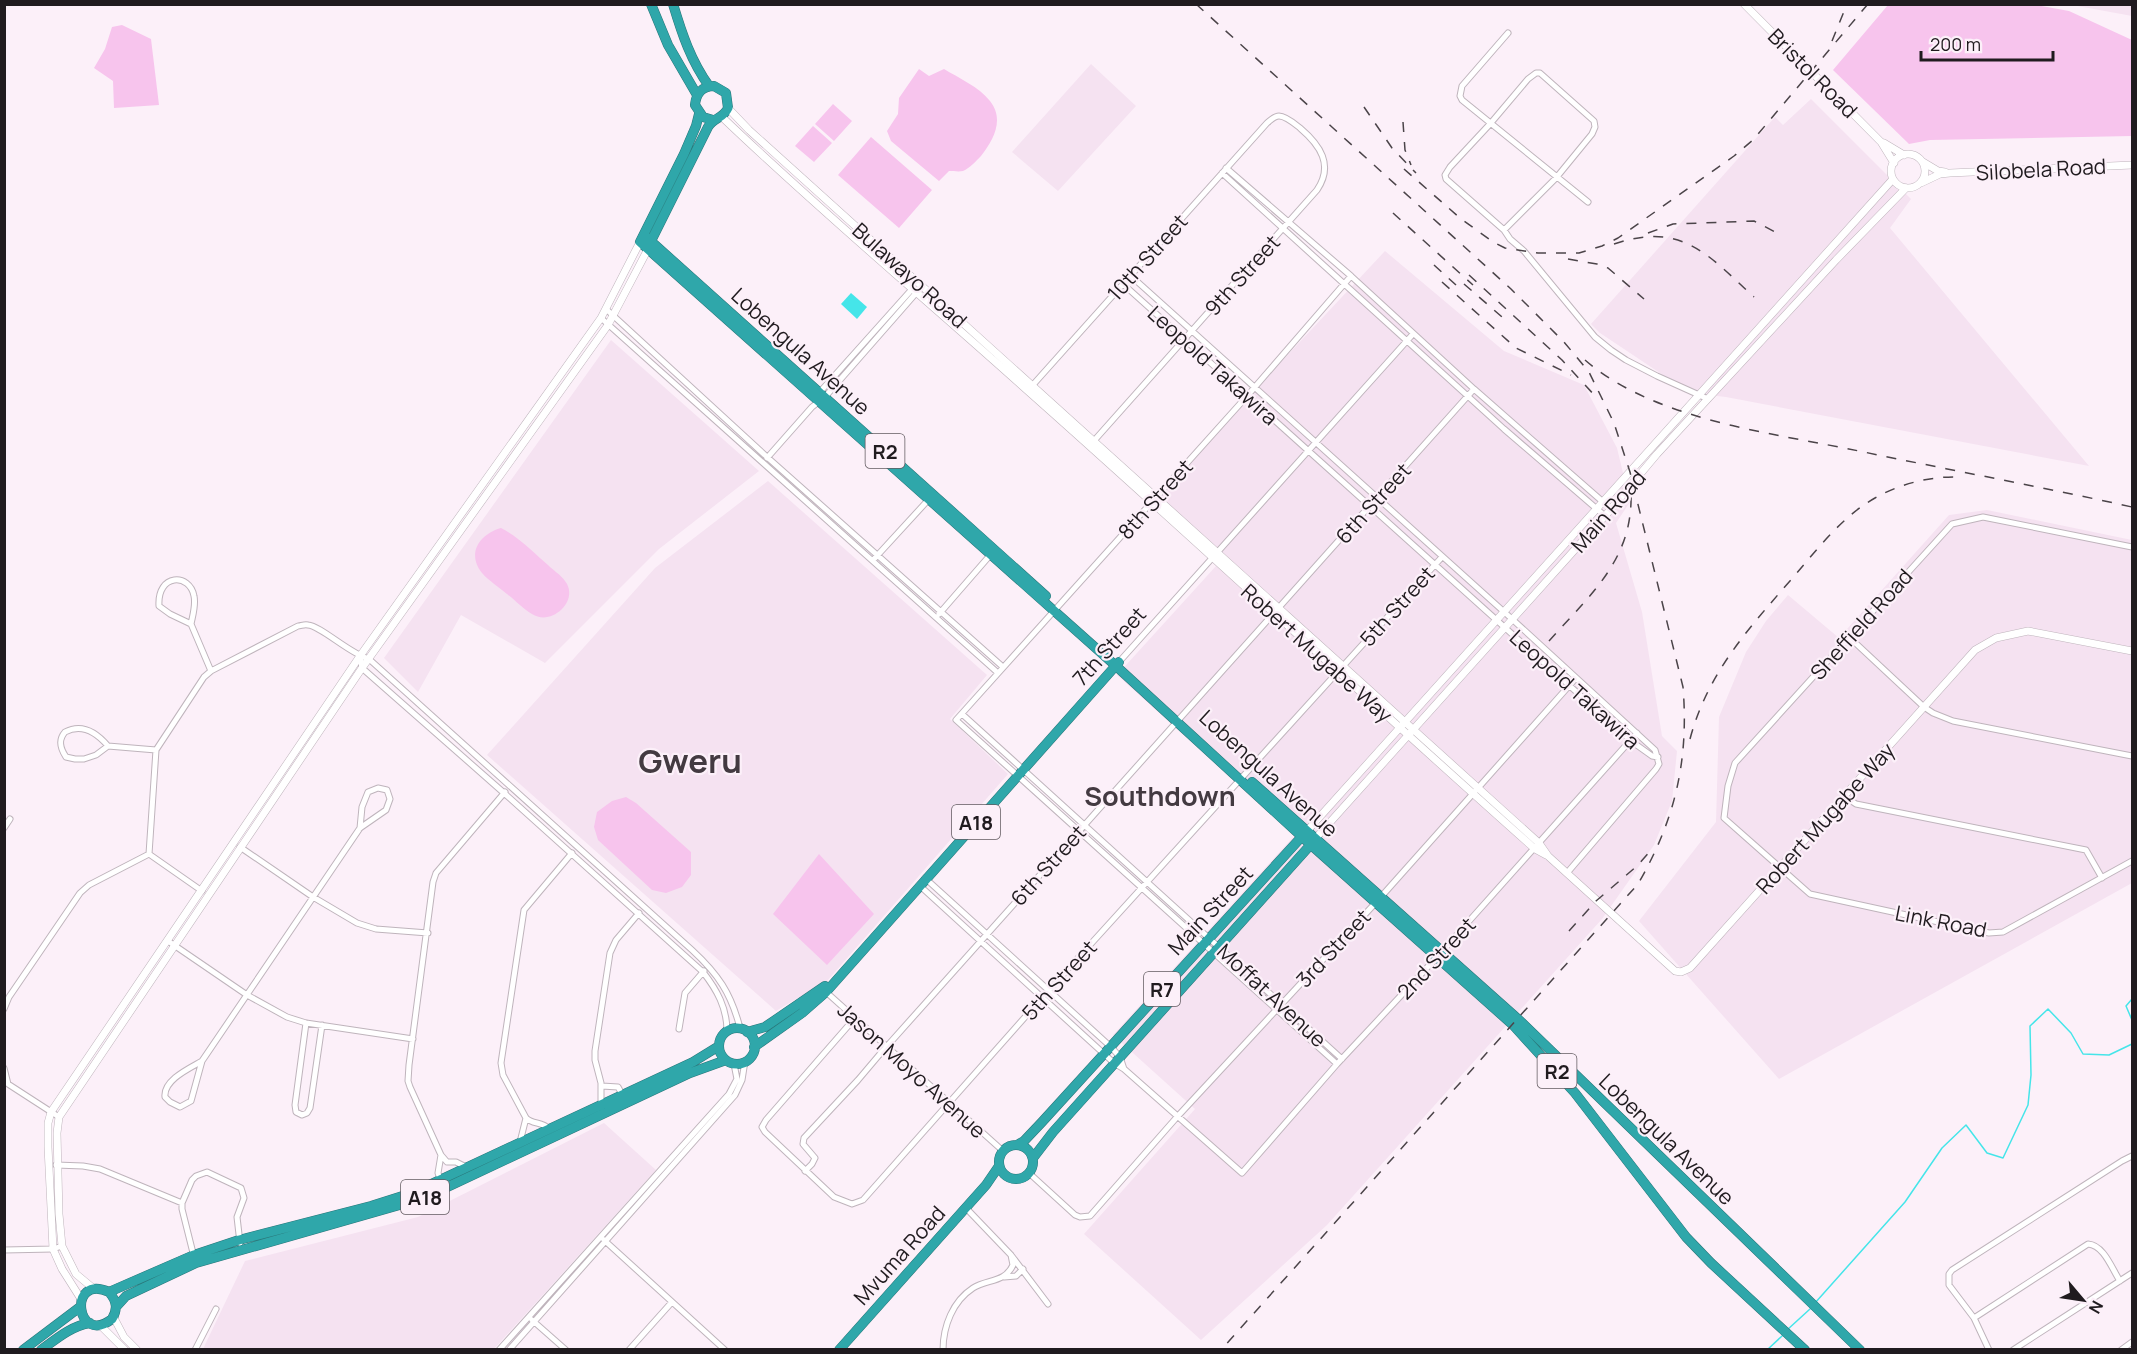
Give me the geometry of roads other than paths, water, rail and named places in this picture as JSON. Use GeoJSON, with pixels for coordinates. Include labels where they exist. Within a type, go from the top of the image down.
{"type":"FeatureCollection","features":[{"type":"Feature","properties":{"kind":"highway"},"geometry":{"type":"LineString","coordinates":[[651,4],[668,45],[697,95]]}},
{"type":"Feature","properties":{"kind":"highway"},"geometry":{"type":"LineString","coordinates":[[673,4],[681,34],[694,63],[709,86]]}},
{"type":"Feature","properties":{"kind":"highway"},"geometry":{"type":"LineString","coordinates":[[646,242],[717,118],[728,108],[726,93],[719,87],[709,86],[697,95],[695,105],[703,117],[717,118]]}},
{"type":"Feature","properties":{"kind":"highway"},"geometry":{"type":"LineString","coordinates":[[646,242],[696,126],[699,114]]}},
{"type":"Feature","properties":{"kind":"highway","name":"Lobengula Avenue"},"geometry":{"type":"LineString","coordinates":[[646,242],[1378,900],[1518,1019],[1860,1350]]}},
{"type":"Feature","properties":{"kind":"highway","name":"7th Street"},"geometry":{"type":"LineString","coordinates":[[754,1047],[802,1013],[833,982],[1117,664]]}},
{"type":"Feature","properties":{"kind":"highway","name":"Main Street"},"geometry":{"type":"LineString","coordinates":[[1003,1151],[1024,1141],[1304,834]]}},
{"type":"Feature","properties":{"kind":"highway","name":"Main Street"},"geometry":{"type":"LineString","coordinates":[[1029,1173],[1032,1169],[1033,1158],[1053,1132],[1313,842]]}},
{"type":"Feature","properties":{"kind":"highway"},"geometry":{"type":"LineString","coordinates":[[1267,874],[1276,883]]}},
{"type":"Feature","properties":{"kind":"highway"},"geometry":{"type":"LineString","coordinates":[[1240,904],[1250,913]]}},
{"type":"Feature","properties":{"kind":"highway","name":"Lobengula Avenue"},"geometry":{"type":"LineString","coordinates":[[1440,954],[1553,1067],[1605,1130],[1686,1237],[1805,1350]]}},
{"type":"Feature","properties":{"kind":"highway"},"geometry":{"type":"LineString","coordinates":[[1174,976],[1184,986]]}},
{"type":"Feature","properties":{"kind":"highway","name":"7th Street"},"geometry":{"type":"LineString","coordinates":[[744,1030],[765,1027],[824,990]]}},
{"type":"Feature","properties":{"kind":"highway"},"geometry":{"type":"LineString","coordinates":[[1141,1012],[1152,1022]]}},
{"type":"Feature","properties":{"kind":"highway"},"geometry":{"type":"LineString","coordinates":[[744,1030],[754,1041],[754,1047]]}},
{"type":"Feature","properties":{"kind":"highway","name":"A18"},"geometry":{"type":"LineString","coordinates":[[727,1031],[744,1030]]}},
{"type":"Feature","properties":{"kind":"highway"},"geometry":{"type":"LineString","coordinates":[[727,1031],[719,1046],[720,1051],[730,1062]]}},
{"type":"Feature","properties":{"kind":"highway","name":"A18"},"geometry":{"type":"LineString","coordinates":[[472,1172],[521,1143],[551,1134],[602,1110],[719,1046]]}},
{"type":"Feature","properties":{"kind":"highway","name":"A18"},"geometry":{"type":"LineString","coordinates":[[624,1098],[690,1073],[730,1062],[745,1061],[750,1058],[754,1047]]}},
{"type":"Feature","properties":{"kind":"highway"},"geometry":{"type":"LineString","coordinates":[[1074,1088],[1084,1097]]}},
{"type":"Feature","properties":{"kind":"highway"},"geometry":{"type":"LineString","coordinates":[[1042,1122],[1053,1132]]}},
{"type":"Feature","properties":{"kind":"highway","name":"A18"},"geometry":{"type":"LineString","coordinates":[[109,1292],[195,1259],[241,1245],[424,1198],[443,1185],[531,1149],[551,1134]]}},
{"type":"Feature","properties":{"kind":"highway"},"geometry":{"type":"LineString","coordinates":[[1017,1145],[1027,1149],[1033,1158]]}},
{"type":"Feature","properties":{"kind":"highway"},"geometry":{"type":"LineString","coordinates":[[1003,1151],[999,1166],[1008,1177],[1019,1179],[1029,1173]]}},
{"type":"Feature","properties":{"kind":"highway","name":"Mvuma Road"},"geometry":{"type":"LineString","coordinates":[[839,1350],[986,1185],[999,1166]]}},
{"type":"Feature","properties":{"kind":"highway","name":"Mvuma Road"},"geometry":{"type":"LineString","coordinates":[[986,1185],[1008,1177]]}},
{"type":"Feature","properties":{"kind":"highway","name":"A18"},"geometry":{"type":"LineString","coordinates":[[41,1350],[81,1325],[106,1323],[126,1296],[195,1259]]}},
{"type":"Feature","properties":{"kind":"highway"},"geometry":{"type":"LineString","coordinates":[[23,1350],[80,1303],[86,1293],[94,1289],[109,1292],[115,1299],[115,1312]]}},
{"type":"Feature","properties":{"kind":"highway"},"geometry":{"type":"LineString","coordinates":[[80,1303],[84,1319],[95,1324]]}},
{"type":"Feature","properties":{"kind":"main road","name":"Bristol Road"},"geometry":{"type":"LineString","coordinates":[[1744,4],[1881,141],[1904,155]]}},
{"type":"Feature","properties":{"kind":"main road","name":"Bulawayo Road"},"geometry":{"type":"LineString","coordinates":[[728,108],[749,130],[920,284],[1091,443]]}},
{"type":"Feature","properties":{"kind":"main road","name":"Bulawayo Road"},"geometry":{"type":"LineString","coordinates":[[717,118],[744,137],[914,290],[1030,388]]}},
{"type":"Feature","properties":{"kind":"main road"},"geometry":{"type":"LineString","coordinates":[[744,137],[749,130]]}},
{"type":"Feature","properties":{"kind":"main road","name":"Bristol Road"},"geometry":{"type":"LineString","coordinates":[[1881,141],[1893,163]]}},
{"type":"Feature","properties":{"kind":"main road"},"geometry":{"type":"LineString","coordinates":[[1904,155],[1913,155],[1921,160],[1925,171],[1921,183],[1914,187],[1906,188],[1897,184],[1891,174],[1893,163],[1904,155]]}},
{"type":"Feature","properties":{"kind":"main road","name":"Silobela Road"},"geometry":{"type":"LineString","coordinates":[[1921,160],[1938,171],[1950,173]]}},
{"type":"Feature","properties":{"kind":"main road","name":"Silobela Road"},"geometry":{"type":"LineString","coordinates":[[1921,183],[1940,174],[1950,173],[2133,165]]}},
{"type":"Feature","properties":{"kind":"main road","name":"Main Road"},"geometry":{"type":"LineString","coordinates":[[1304,834],[1893,179]]}},
{"type":"Feature","properties":{"kind":"main road","name":"Main Road"},"geometry":{"type":"LineString","coordinates":[[1313,842],[1605,516],[1657,454],[1906,188]]}},
{"type":"Feature","properties":{"kind":"main road"},"geometry":{"type":"LineString","coordinates":[[80,1303],[53,1249],[48,1123],[51,1113],[360,657],[601,318],[646,242]]}},
{"type":"Feature","properties":{"kind":"main road"},"geometry":{"type":"LineString","coordinates":[[94,1289],[76,1274],[63,1246],[59,1214],[57,1124],[59,1117],[362,668],[608,325],[646,242]]}},
{"type":"Feature","properties":{"kind":"main road"},"geometry":{"type":"LineString","coordinates":[[1752,336],[1760,343]]}},
{"type":"Feature","properties":{"kind":"main road","name":"Robert Mugabe Way"},"geometry":{"type":"LineString","coordinates":[[1091,443],[1675,971],[1681,972],[1690,968],[1975,650],[1986,642],[2017,632],[2039,632],[2133,651]]}},
{"type":"Feature","properties":{"kind":"main road"},"geometry":{"type":"LineString","coordinates":[[1555,555],[1562,562]]}},
{"type":"Feature","properties":{"kind":"main road"},"geometry":{"type":"LineString","coordinates":[[115,1312],[124,1337],[138,1350]]}},
{"type":"Feature","properties":{"kind":"main road"},"geometry":{"type":"LineString","coordinates":[[95,1324],[125,1350]]}},
{"type":"Feature","properties":{"kind":"street"},"geometry":{"type":"LineString","coordinates":[[1508,33],[1462,86],[1460,92],[1462,100],[1588,202]]}},
{"type":"Feature","properties":{"kind":"street"},"geometry":{"type":"LineString","coordinates":[[1504,231],[1556,178],[1592,134],[1595,127],[1594,121],[1543,75],[1536,73],[1528,79],[1450,167],[1445,175],[1449,183],[1524,251],[1595,337],[1626,360],[1708,399]]}},
{"type":"Feature","properties":{"kind":"street","name":"10th Street"},"geometry":{"type":"LineString","coordinates":[[1030,388],[1226,168],[1275,117],[1284,118],[1315,141],[1320,150],[1324,169],[1321,184]]}},
{"type":"Feature","properties":{"kind":"street"},"geometry":{"type":"LineString","coordinates":[[1226,168],[1351,276],[1474,389],[1611,509]]}},
{"type":"Feature","properties":{"kind":"street"},"geometry":{"type":"LineString","coordinates":[[1222,174],[1406,342],[1605,516]]}},
{"type":"Feature","properties":{"kind":"street","name":"9th Street"},"geometry":{"type":"LineString","coordinates":[[1091,443],[1321,184]]}},
{"type":"Feature","properties":{"kind":"street","name":"Leopold Takawira"},"geometry":{"type":"LineString","coordinates":[[1131,276],[1504,611],[1655,750],[1658,757]]}},
{"type":"Feature","properties":{"kind":"street","name":"8th Street"},"geometry":{"type":"LineString","coordinates":[[956,720],[1255,388],[1351,276]]}},
{"type":"Feature","properties":{"kind":"street"},"geometry":{"type":"LineString","coordinates":[[762,463],[920,284]]}},
{"type":"Feature","properties":{"kind":"street","name":"Leopold Takawira"},"geometry":{"type":"LineString","coordinates":[[1123,284],[1631,741],[1652,756],[1658,757]]}},
{"type":"Feature","properties":{"kind":"street"},"geometry":{"type":"LineString","coordinates":[[606,309],[767,457],[1004,667]]}},
{"type":"Feature","properties":{"kind":"street"},"geometry":{"type":"LineString","coordinates":[[601,318],[998,673]]}},
{"type":"Feature","properties":{"kind":"street","name":"7th Street"},"geometry":{"type":"LineString","coordinates":[[1117,664],[1413,334]]}},
{"type":"Feature","properties":{"kind":"street"},"geometry":{"type":"LineString","coordinates":[[648,361],[655,354]]}},
{"type":"Feature","properties":{"kind":"street","name":"6th Street"},"geometry":{"type":"LineString","coordinates":[[805,1171],[814,1158],[803,1144],[803,1140],[1474,389]]}},
{"type":"Feature","properties":{"kind":"street"},"geometry":{"type":"LineString","coordinates":[[1533,454],[1540,447]]}},
{"type":"Feature","properties":{"kind":"street"},"geometry":{"type":"LineString","coordinates":[[872,561],[930,497]]}},
{"type":"Feature","properties":{"kind":"street"},"geometry":{"type":"LineString","coordinates":[[814,510],[820,504]]}},
{"type":"Feature","properties":{"kind":"street","name":"Sheffield Road"},"geometry":{"type":"LineString","coordinates":[[1780,868],[1724,818],[1728,786],[1735,764],[1952,524],[1983,517],[2133,547]]}},
{"type":"Feature","properties":{"kind":"street"},"geometry":{"type":"LineString","coordinates":[[936,618],[993,552]]}},
{"type":"Feature","properties":{"kind":"street","name":"5th Street"},"geometry":{"type":"LineString","coordinates":[[855,1018],[762,1127],[805,1171],[839,1201],[858,1203],[1442,557]]}},
{"type":"Feature","properties":{"kind":"street"},"geometry":{"type":"LineString","coordinates":[[191,624],[170,615],[159,606],[162,587],[166,583],[177,580],[192,589],[195,604],[191,624],[210,671]]}},
{"type":"Feature","properties":{"kind":"street"},"geometry":{"type":"LineString","coordinates":[[904,590],[910,584]]}},
{"type":"Feature","properties":{"kind":"street"},"geometry":{"type":"LineString","coordinates":[[149,854],[156,750],[195,688],[210,671],[298,626],[308,624],[360,657],[369,659],[709,966],[721,980],[744,1030]]}},
{"type":"Feature","properties":{"kind":"street"},"geometry":{"type":"LineString","coordinates":[[1850,636],[1933,713],[1953,721],[2133,756]]}},
{"type":"Feature","properties":{"kind":"street"},"geometry":{"type":"LineString","coordinates":[[360,657],[362,668],[703,972],[719,995],[725,1012],[727,1031]]}},
{"type":"Feature","properties":{"kind":"street","name":"3rd Street"},"geometry":{"type":"LineString","coordinates":[[1029,1173],[1075,1215],[1090,1216],[1177,1117],[1378,900],[1576,678]]}},
{"type":"Feature","properties":{"kind":"street","name":"Moffat Avenue"},"geometry":{"type":"LineString","coordinates":[[962,714],[1077,831],[1142,889],[1206,940]]}},
{"type":"Feature","properties":{"kind":"street","name":"Moffat Avenue"},"geometry":{"type":"LineString","coordinates":[[956,720],[1084,824],[1148,882],[1275,1010],[1340,1061]]}},
{"type":"Feature","properties":{"kind":"street"},"geometry":{"type":"LineString","coordinates":[[435,732],[442,725]]}},
{"type":"Feature","properties":{"kind":"street"},"geometry":{"type":"LineString","coordinates":[[108,746],[96,755],[75,759],[66,757],[61,749],[61,740],[64,732],[76,728],[93,733],[108,746],[156,750]]}},
{"type":"Feature","properties":{"kind":"street","name":"2nd Street"},"geometry":{"type":"LineString","coordinates":[[1177,1117],[1242,1173],[1340,1061],[1440,954],[1637,734]]}},
{"type":"Feature","properties":{"kind":"street"},"geometry":{"type":"LineString","coordinates":[[1567,873],[1656,769],[1659,764],[1658,757]]}},
{"type":"Feature","properties":{"kind":"street"},"geometry":{"type":"LineString","coordinates":[[472,1172],[456,1162],[447,1162],[441,1155],[408,1081],[436,873],[510,787]]}},
{"type":"Feature","properties":{"kind":"street"},"geometry":{"type":"LineString","coordinates":[[202,1061],[166,1088],[165,1097],[170,1102],[180,1107],[192,1101],[202,1061],[360,828],[386,810],[390,799],[387,790],[378,788],[368,792],[362,807],[360,828]]}},
{"type":"Feature","properties":{"kind":"street"},"geometry":{"type":"LineString","coordinates":[[1844,796],[1856,804],[2086,850],[2102,878]]}},
{"type":"Feature","properties":{"kind":"street"},"geometry":{"type":"LineString","coordinates":[[4,828],[10,819]]}},
{"type":"Feature","properties":{"kind":"street"},"geometry":{"type":"LineString","coordinates":[[233,843],[313,897],[366,927],[428,933]]}},
{"type":"Feature","properties":{"kind":"street"},"geometry":{"type":"LineString","coordinates":[[551,1134],[543,1124],[526,1118],[503,1075],[501,1063],[522,918],[528,904],[578,847]]}},
{"type":"Feature","properties":{"kind":"street"},"geometry":{"type":"LineString","coordinates":[[149,854],[209,896]]}},
{"type":"Feature","properties":{"kind":"street"},"geometry":{"type":"LineString","coordinates":[[4,1009],[9,997],[80,893],[89,885],[149,854]]}},
{"type":"Feature","properties":{"kind":"street","name":"Link Road"},"geometry":{"type":"LineString","coordinates":[[1780,868],[1810,894],[1989,933],[2003,932],[2133,861]]}},
{"type":"Feature","properties":{"kind":"street"},"geometry":{"type":"LineString","coordinates":[[922,882],[986,933],[1049,990],[1124,1069],[1177,1117]]}},
{"type":"Feature","properties":{"kind":"street"},"geometry":{"type":"LineString","coordinates":[[922,882],[1042,998],[1108,1050]]}},
{"type":"Feature","properties":{"kind":"street"},"geometry":{"type":"LineString","coordinates":[[602,1110],[602,1086],[595,1051],[610,953],[616,940],[645,907]]}},
{"type":"Feature","properties":{"kind":"street"},"geometry":{"type":"LineString","coordinates":[[168,941],[247,995],[287,1017],[306,1023],[413,1039]]}},
{"type":"Feature","properties":{"kind":"street","name":"Moffat Avenue"},"geometry":{"type":"LineString","coordinates":[[1216,950],[1280,1004],[1340,1061]]}},
{"type":"Feature","properties":{"kind":"street"},"geometry":{"type":"LineString","coordinates":[[679,1029],[685,993],[709,966]]}},
{"type":"Feature","properties":{"kind":"street","name":"Jason Moyo Avenue"},"geometry":{"type":"LineString","coordinates":[[824,990],[1003,1151]]}},
{"type":"Feature","properties":{"kind":"street"},"geometry":{"type":"LineString","coordinates":[[306,1023],[295,1105],[296,1112],[302,1115],[310,1108],[322,1025]]}},
{"type":"Feature","properties":{"kind":"street"},"geometry":{"type":"LineString","coordinates":[[499,1350],[532,1319],[703,1127],[735,1095],[745,1061]]}},
{"type":"Feature","properties":{"kind":"street"},"geometry":{"type":"LineString","coordinates":[[730,1062],[740,1080]]}},
{"type":"Feature","properties":{"kind":"street"},"geometry":{"type":"LineString","coordinates":[[4,1068],[6,1085],[59,1117]]}},
{"type":"Feature","properties":{"kind":"street"},"geometry":{"type":"LineString","coordinates":[[602,1086],[615,1086],[624,1098]]}},
{"type":"Feature","properties":{"kind":"street"},"geometry":{"type":"LineString","coordinates":[[526,1118],[521,1143],[531,1149]]}},
{"type":"Feature","properties":{"kind":"street"},"geometry":{"type":"LineString","coordinates":[[441,1155],[438,1173],[443,1185]]}},
{"type":"Feature","properties":{"kind":"street"},"geometry":{"type":"LineString","coordinates":[[1989,1350],[1974,1318],[1949,1285],[1949,1274],[2133,1156]]}},
{"type":"Feature","properties":{"kind":"street"},"geometry":{"type":"LineString","coordinates":[[49,1165],[100,1169],[182,1203]]}},
{"type":"Feature","properties":{"kind":"street"},"geometry":{"type":"LineString","coordinates":[[195,1259],[183,1216],[182,1203],[192,1180],[201,1174],[212,1174],[241,1188],[244,1198],[237,1217],[241,1245]]}},
{"type":"Feature","properties":{"kind":"street"},"geometry":{"type":"LineString","coordinates":[[966,1208],[1023,1269],[1048,1304]]}},
{"type":"Feature","properties":{"kind":"street"},"geometry":{"type":"LineString","coordinates":[[603,1240],[725,1350]]}},
{"type":"Feature","properties":{"kind":"street"},"geometry":{"type":"LineString","coordinates":[[1974,1318],[2088,1244],[2093,1244],[2100,1249],[2120,1281]]}},
{"type":"Feature","properties":{"kind":"street"},"geometry":{"type":"LineString","coordinates":[[4,1250],[53,1249],[63,1246]]}},
{"type":"Feature","properties":{"kind":"street"},"geometry":{"type":"LineString","coordinates":[[1004,1277],[1013,1265],[1011,1255]]}},
{"type":"Feature","properties":{"kind":"street"},"geometry":{"type":"LineString","coordinates":[[943,1350],[949,1317],[960,1301],[973,1288],[1004,1277],[1016,1276],[1023,1269]]}},
{"type":"Feature","properties":{"kind":"street"},"geometry":{"type":"LineString","coordinates":[[2013,1350],[2021,1348],[2133,1273]]}},
{"type":"Feature","properties":{"kind":"street"},"geometry":{"type":"LineString","coordinates":[[629,1350],[672,1302]]}},
{"type":"Feature","properties":{"kind":"street"},"geometry":{"type":"LineString","coordinates":[[195,1350],[216,1309]]}},
{"type":"Feature","properties":{"kind":"street"},"geometry":{"type":"LineString","coordinates":[[509,1350],[532,1319]]}},
{"type":"Feature","properties":{"kind":"street"},"geometry":{"type":"LineString","coordinates":[[532,1319],[566,1350]]}},
{"type":"Feature","properties":{"kind":"street"},"geometry":{"type":"LineString","coordinates":[[2121,1350],[2133,1342]]}},
{"type":"Feature","properties":{"kind":"water"},"geometry":{"type":"Polygon","coordinates":[[[851,293],[867,307],[857,319],[841,304],[851,293]]]}},
{"type":"Feature","properties":{"kind":"waterway"},"geometry":{"type":"LineString","coordinates":[[2132,999],[2126,1006],[2132,1020]]}},
{"type":"Feature","properties":{"kind":"waterway"},"geometry":{"type":"LineString","coordinates":[[1815,1303],[1905,1202],[1942,1148],[1966,1125],[1987,1153],[2003,1158],[2028,1105],[2031,1075],[2030,1026],[2048,1009],[2071,1033],[2083,1054],[2109,1055],[2132,1044]]}},
{"type":"Feature","properties":{"kind":"waterway"},"geometry":{"type":"LineString","coordinates":[[1787,1330],[1810,1309]]}},
{"type":"Feature","properties":{"kind":"waterway"},"geometry":{"type":"LineString","coordinates":[[1767,1350],[1782,1336]]}},
{"type":"Feature","properties":{"kind":"railway"},"geometry":{"type":"LineString","coordinates":[[1196,4],[1511,289],[1564,342],[1589,372],[1614,423],[1630,472],[1683,687],[1684,714],[1684,740],[1677,789],[1661,837],[1638,884],[1221,1350]]}},
{"type":"Feature","properties":{"kind":"railway"},"geometry":{"type":"LineString","coordinates":[[1832,41],[1847,4]]}},
{"type":"Feature","properties":{"kind":"railway"},"geometry":{"type":"LineString","coordinates":[[1404,169],[1460,218],[1505,248],[1538,253],[1579,253],[1602,246],[1618,238],[1753,140],[1868,4]]}},
{"type":"Feature","properties":{"kind":"railway"},"geometry":{"type":"LineString","coordinates":[[1364,107],[1392,148],[1416,173]]}},
{"type":"Feature","properties":{"kind":"railway"},"geometry":{"type":"LineString","coordinates":[[1403,122],[1405,150],[1411,165]]}},
{"type":"Feature","properties":{"kind":"railway"},"geometry":{"type":"LineString","coordinates":[[1393,213],[1473,285]]}},
{"type":"Feature","properties":{"kind":"railway"},"geometry":{"type":"LineString","coordinates":[[1648,233],[1673,224],[1754,221],[1781,235]]}},
{"type":"Feature","properties":{"kind":"railway"},"geometry":{"type":"LineString","coordinates":[[1614,244],[1638,238],[1658,237],[1692,246],[1722,268],[1754,297]]}},
{"type":"Feature","properties":{"kind":"railway"},"geometry":{"type":"LineString","coordinates":[[1568,259],[1608,268],[1644,299]]}},
{"type":"Feature","properties":{"kind":"railway"},"geometry":{"type":"LineString","coordinates":[[1434,265],[1456,285]]}},
{"type":"Feature","properties":{"kind":"railway"},"geometry":{"type":"LineString","coordinates":[[1469,275],[1562,360],[1597,398]]}},
{"type":"Feature","properties":{"kind":"railway"},"geometry":{"type":"LineString","coordinates":[[1442,282],[1516,348],[1571,375]]}},
{"type":"Feature","properties":{"kind":"railway"},"geometry":{"type":"LineString","coordinates":[[1464,284],[1509,323]]}},
{"type":"Feature","properties":{"kind":"railway"},"geometry":{"type":"LineString","coordinates":[[1585,360],[1613,380],[1645,397],[1715,421],[2132,507]]}},
{"type":"Feature","properties":{"kind":"railway"},"geometry":{"type":"LineString","coordinates":[[1690,739],[1708,692],[1733,650],[1763,612],[1842,523],[1863,505],[1894,489],[1926,480],[1959,477]]}},
{"type":"Feature","properties":{"kind":"railway"},"geometry":{"type":"LineString","coordinates":[[1549,641],[1593,592],[1616,558],[1625,538],[1630,517],[1631,494]]}},
{"type":"Feature","properties":{"kind":"railway"},"geometry":{"type":"LineString","coordinates":[[1569,931],[1596,901],[1637,866],[1652,849]]}},
{"type":"Feature","properties":{"kind":"district","name":"Gweru"},"geometry":{"type":"Point","coordinates":[690,760]}},
{"type":"Feature","properties":{"kind":"district","name":"Southdown"},"geometry":{"type":"Point","coordinates":[1160,795]}}]}
